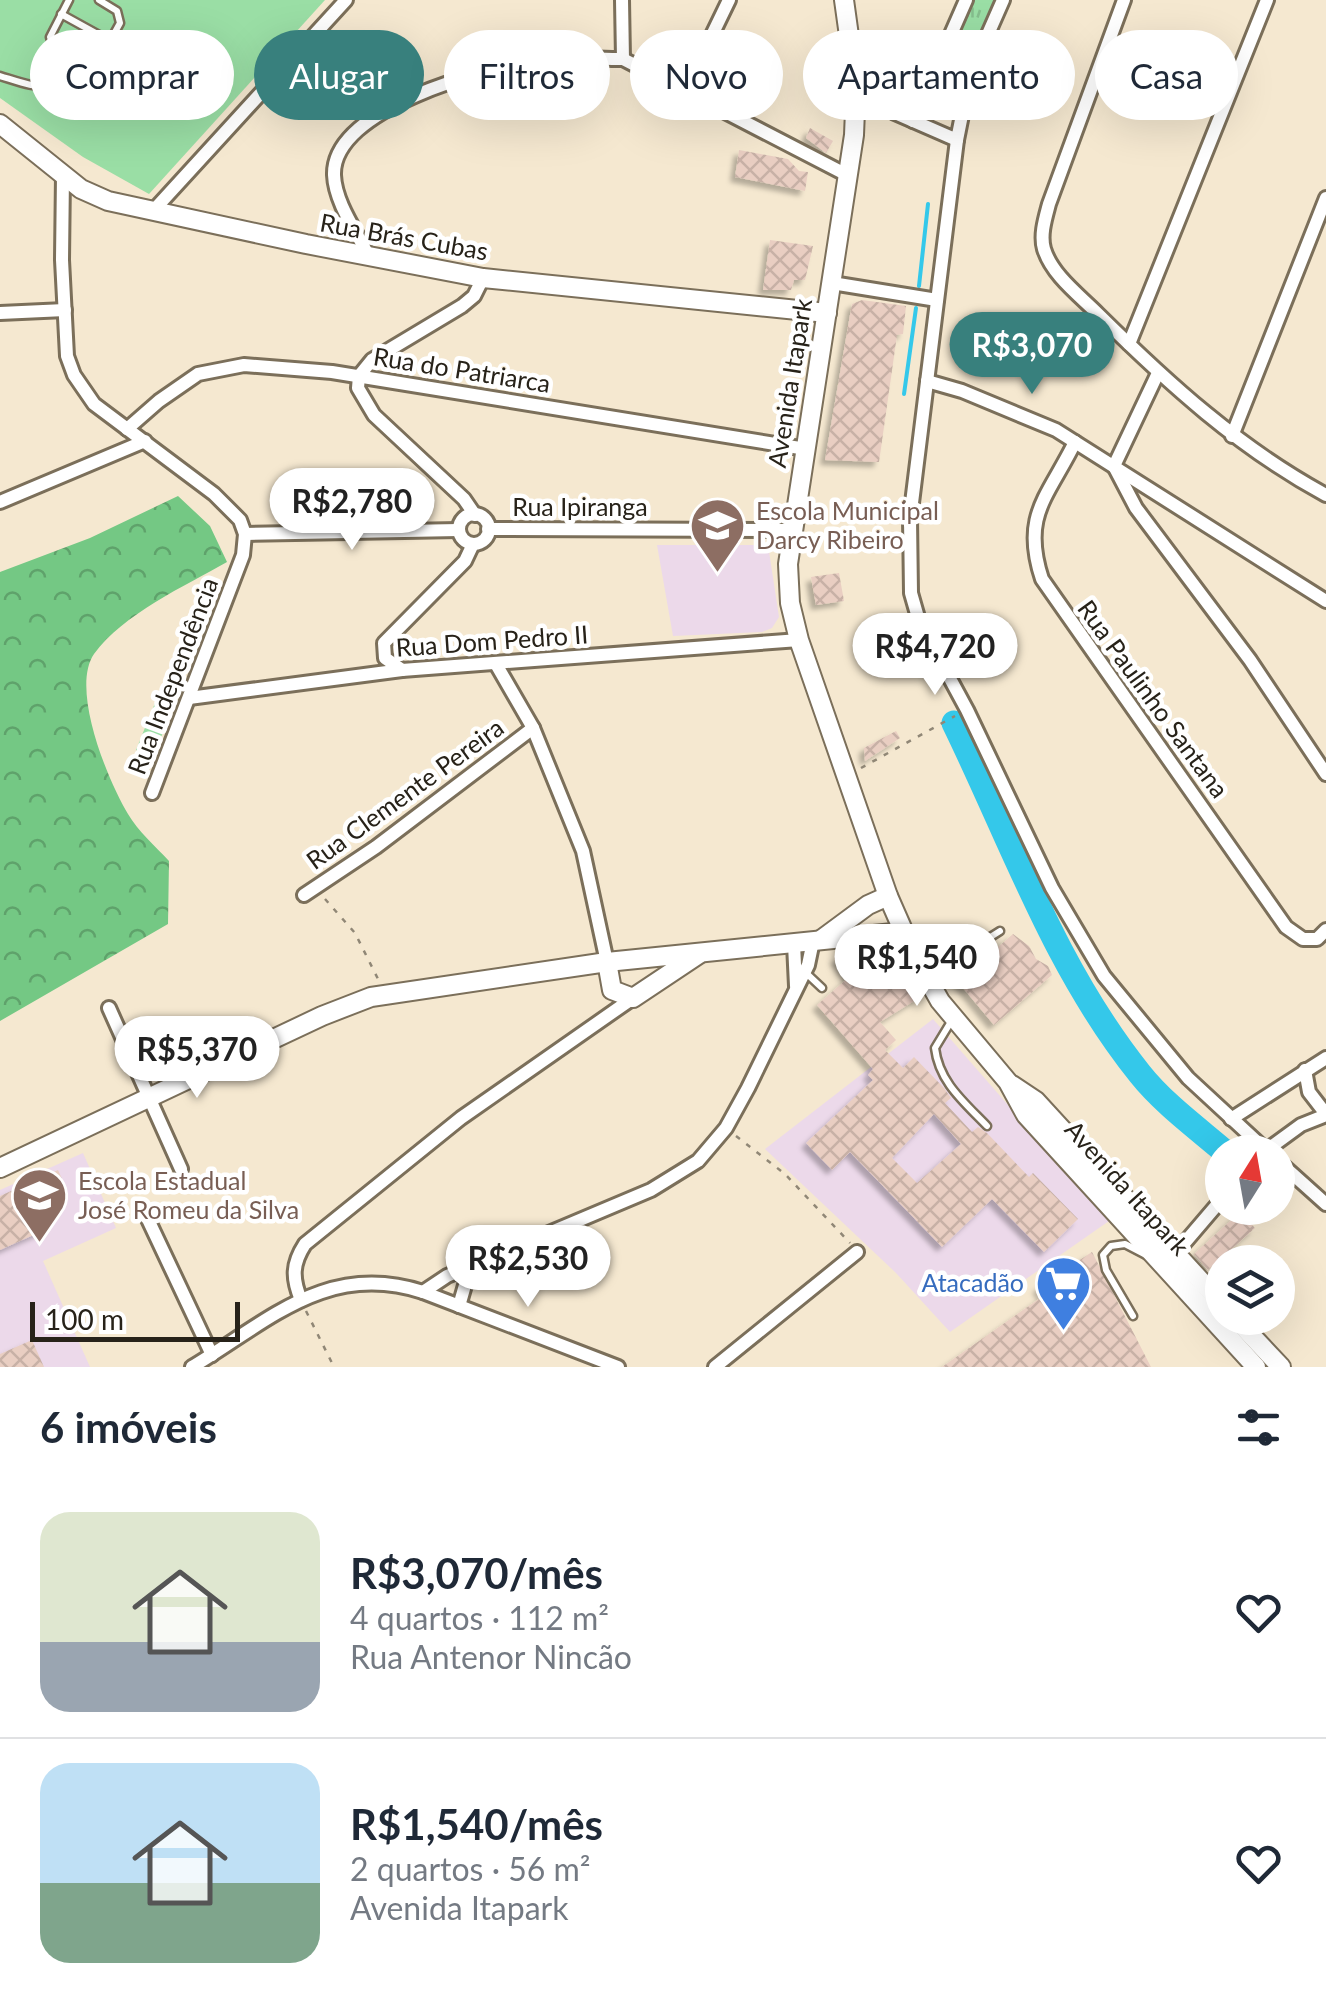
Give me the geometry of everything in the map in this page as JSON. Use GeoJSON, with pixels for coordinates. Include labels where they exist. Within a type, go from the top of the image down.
{"type":"FeatureCollection","features":[{"type":"Feature","properties":{"kind":"street"},"geometry":{"type":"LineString","coordinates":[[153,211],[346,0]]}},
{"type":"Feature","properties":{"kind":"street"},"geometry":{"type":"LineString","coordinates":[[622,0],[623,59]]}},
{"type":"Feature","properties":{"kind":"street"},"geometry":{"type":"LineString","coordinates":[[714,30],[729,0]]}},
{"type":"Feature","properties":{"kind":"street","name":"Avenida Itapark"},"geometry":{"type":"LineString","coordinates":[[844,0],[848,30]]}},
{"type":"Feature","properties":{"kind":"street"},"geometry":{"type":"LineString","coordinates":[[957,140],[912,121],[966,0]]}},
{"type":"Feature","properties":{"kind":"street"},"geometry":{"type":"LineString","coordinates":[[1003,0],[970,75],[957,140],[910,520],[911,593],[932,648],[1052,888],[1104,976],[1188,1078],[1248,1135]]}},
{"type":"Feature","properties":{"kind":"street"},"geometry":{"type":"LineString","coordinates":[[1124,0],[1049,204],[1043,246],[1055,270],[1158,373],[1232,436],[1326,495]]}},
{"type":"Feature","properties":{"kind":"street"},"geometry":{"type":"LineString","coordinates":[[1129,344],[1267,0]]}},
{"type":"Feature","properties":{"kind":"street"},"geometry":{"type":"LineString","coordinates":[[367,254],[341,202],[334,176],[338,153],[357,131],[386,108],[458,80],[539,60],[623,59],[630,62]]}},
{"type":"Feature","properties":{"kind":"street"},"geometry":{"type":"LineString","coordinates":[[742,120],[849,176]]}},
{"type":"Feature","properties":{"kind":"street","name":"Avenida Itapark"},"geometry":{"type":"LineString","coordinates":[[853,120],[849,176],[791,530],[788,583],[799,640],[888,896],[926,978],[953,1019],[1008,1082],[1026,1115],[1166,1257],[1256,1367]]}},
{"type":"Feature","properties":{"kind":"street","name":"Rua Brás Cubas"},"geometry":{"type":"LineString","coordinates":[[0,124],[94,196],[153,211],[483,278],[826,313]]}},
{"type":"Feature","properties":{"kind":"street"},"geometry":{"type":"LineString","coordinates":[[63,175],[67,356],[94,404],[214,494],[240,520],[245,534],[459,530]]}},
{"type":"Feature","properties":{"kind":"street"},"geometry":{"type":"LineString","coordinates":[[1232,436],[1326,198]]}},
{"type":"Feature","properties":{"kind":"street"},"geometry":{"type":"LineString","coordinates":[[402,670],[385,658],[384,643],[465,561],[473,544],[485,538],[488,529],[484,519],[475,515],[464,499],[374,415],[361,397],[359,376],[372,360],[462,306],[474,296],[483,278]]}},
{"type":"Feature","properties":{"kind":"street"},"geometry":{"type":"LineString","coordinates":[[832,283],[937,300]]}},
{"type":"Feature","properties":{"kind":"street"},"geometry":{"type":"LineString","coordinates":[[0,313],[65,310]]}},
{"type":"Feature","properties":{"kind":"street","name":"Rua do Patriarca"},"geometry":{"type":"LineString","coordinates":[[128,429],[198,374],[222,368],[294,368],[806,448]]}},
{"type":"Feature","properties":{"kind":"street"},"geometry":{"type":"LineString","coordinates":[[1114,466],[1158,373]]}},
{"type":"Feature","properties":{"kind":"street"},"geometry":{"type":"LineString","coordinates":[[928,381],[1026,417],[1075,442],[1326,601]]}},
{"type":"Feature","properties":{"kind":"street"},"geometry":{"type":"LineString","coordinates":[[0,502],[144,441]]}},
{"type":"Feature","properties":{"kind":"street","name":"Rua Paulinho Santana"},"geometry":{"type":"LineString","coordinates":[[1075,442],[1034,522],[1034,556],[1042,579],[1286,927],[1304,939],[1317,939],[1326,930]]}},
{"type":"Feature","properties":{"kind":"street"},"geometry":{"type":"LineString","coordinates":[[1114,466],[1136,508],[1250,660],[1326,774]]}},
{"type":"Feature","properties":{"kind":"street"},"geometry":{"type":"LineString","coordinates":[[473,544],[464,541],[459,530],[463,518],[475,515]]}},
{"type":"Feature","properties":{"kind":"street","name":"Rua Ipiranga"},"geometry":{"type":"LineString","coordinates":[[488,529],[791,530]]}},
{"type":"Feature","properties":{"kind":"street","name":"Rua Independência"},"geometry":{"type":"LineString","coordinates":[[152,794],[243,555],[245,534]]}},
{"type":"Feature","properties":{"kind":"street","name":"Rua Dom Pedro II"},"geometry":{"type":"LineString","coordinates":[[189,698],[402,670],[799,640]]}},
{"type":"Feature","properties":{"kind":"street"},"geometry":{"type":"LineString","coordinates":[[496,664],[532,728],[582,851],[608,962],[612,990],[609,1015]]}},
{"type":"Feature","properties":{"kind":"street","name":"Rua Clemente Pereira"},"geometry":{"type":"LineString","coordinates":[[308,892],[376,847],[532,728]]}},
{"type":"Feature","properties":{"kind":"street"},"geometry":{"type":"LineString","coordinates":[[1310,750],[1326,752]]}},
{"type":"Feature","properties":{"kind":"street"},"geometry":{"type":"LineString","coordinates":[[796,988],[809,942],[888,896]]}},
{"type":"Feature","properties":{"kind":"street"},"geometry":{"type":"LineString","coordinates":[[0,1168],[322,1016],[383,995],[648,956],[904,932]]}},
{"type":"Feature","properties":{"kind":"street"},"geometry":{"type":"LineString","coordinates":[[423,1292],[447,1276],[674,1178],[698,1161],[726,1128],[804,971],[809,942]]}},
{"type":"Feature","properties":{"kind":"street"},"geometry":{"type":"LineString","coordinates":[[301,1300],[293,1270],[305,1244],[461,1118],[700,954]]}},
{"type":"Feature","properties":{"kind":"street"},"geometry":{"type":"LineString","coordinates":[[648,956],[659,966],[657,981]]}},
{"type":"Feature","properties":{"kind":"street"},"geometry":{"type":"LineString","coordinates":[[612,990],[633,998]]}},
{"type":"Feature","properties":{"kind":"street"},"geometry":{"type":"LineString","coordinates":[[109,1008],[180,1169]]}},
{"type":"Feature","properties":{"kind":"street"},"geometry":{"type":"LineString","coordinates":[[1231,1119],[1326,1058]]}},
{"type":"Feature","properties":{"kind":"street"},"geometry":{"type":"LineString","coordinates":[[1289,1135],[1326,1114],[1308,1092],[1305,1070]]}},
{"type":"Feature","properties":{"kind":"street"},"geometry":{"type":"LineString","coordinates":[[1295,1176],[1326,1204]]}},
{"type":"Feature","properties":{"kind":"street"},"geometry":{"type":"LineString","coordinates":[[145,1213],[212,1355]]}},
{"type":"Feature","properties":{"kind":"street"},"geometry":{"type":"LineString","coordinates":[[1166,1257],[1205,1217]]}},
{"type":"Feature","properties":{"kind":"street"},"geometry":{"type":"LineString","coordinates":[[718,1366],[857,1252]]}},
{"type":"Feature","properties":{"kind":"street","name":"Avenida Itapark"},"geometry":{"type":"LineString","coordinates":[[1166,1257],[1205,1290]]}},
{"type":"Feature","properties":{"kind":"street"},"geometry":{"type":"LineString","coordinates":[[459,1306],[470,1268]]}},
{"type":"Feature","properties":{"kind":"street"},"geometry":{"type":"LineString","coordinates":[[192,1367],[301,1300],[348,1282],[372,1280],[394,1282],[423,1292],[618,1367]]}},
{"type":"Feature","properties":{"kind":"street"},"geometry":{"type":"LineString","coordinates":[[1251,1335],[1281,1367]]}},
{"type":"Feature","properties":{"kind":"lane"},"geometry":{"type":"LineString","coordinates":[[53,30],[70,0]]}},
{"type":"Feature","properties":{"kind":"lane"},"geometry":{"type":"LineString","coordinates":[[101,0],[117,10],[120,18],[115,30]]}},
{"type":"Feature","properties":{"kind":"lane"},"geometry":{"type":"LineString","coordinates":[[61,14],[90,30]]}},
{"type":"Feature","properties":{"kind":"lane"},"geometry":{"type":"LineString","coordinates":[[0,76],[30,85]]}},
{"type":"Feature","properties":{"kind":"lane"},"geometry":{"type":"LineString","coordinates":[[926,978],[1000,932]]}},
{"type":"Feature","properties":{"kind":"lane"},"geometry":{"type":"LineString","coordinates":[[804,971],[822,988]]}},
{"type":"Feature","properties":{"kind":"lane"},"geometry":{"type":"LineString","coordinates":[[953,1019],[934,1048],[936,1062],[948,1086],[987,1126]]}},
{"type":"Feature","properties":{"kind":"lane"},"geometry":{"type":"LineString","coordinates":[[1133,1316],[1106,1270],[1104,1255],[1111,1246],[1125,1244],[1142,1255],[1166,1257]]}},
{"type":"Feature","properties":{"kind":"path"},"geometry":{"type":"LineString","coordinates":[[847,776],[966,710]]}},
{"type":"Feature","properties":{"kind":"path"},"geometry":{"type":"LineString","coordinates":[[308,892],[355,932],[383,995]]}},
{"type":"Feature","properties":{"kind":"path"},"geometry":{"type":"LineString","coordinates":[[726,1128],[786,1174],[857,1252]]}},
{"type":"Feature","properties":{"kind":"path"},"geometry":{"type":"LineString","coordinates":[[301,1300],[334,1367]]}},
{"type":"Feature","properties":{"kind":"shaded area","name":"Escola Municipal Darcy Ribeiro"},"geometry":{"type":"Polygon","coordinates":[[[657,545],[768,545],[779,617],[772,628],[762,632],[673,636],[657,545]]]}},
{"type":"Feature","properties":{"kind":"shaded area"},"geometry":{"type":"Polygon","coordinates":[[[933,1019],[1109,1221],[950,1332],[896,1273],[765,1149],[933,1019]]]}},
{"type":"Feature","properties":{"kind":"shaded area","name":"Escola Estadual José Romeu da Silva"},"geometry":{"type":"Polygon","coordinates":[[[83,1153],[116,1228],[43,1261],[90,1367],[0,1367],[0,1190],[83,1153]]]}},
{"type":"Feature","properties":{"kind":"green space"},"geometry":{"type":"Polygon","coordinates":[[[0,0],[325,0],[298,30],[254,30],[254,78],[234,100],[234,30],[30,30],[30,119],[0,98],[0,0]]]}},
{"type":"Feature","properties":{"kind":"green space"},"geometry":{"type":"Polygon","coordinates":[[[973,0],[995,0],[982,30],[961,30],[973,0]]]}},
{"type":"Feature","properties":{"kind":"green space"},"geometry":{"type":"Polygon","coordinates":[[[31,120],[216,120],[149,194],[83,157],[31,120]]]}},
{"type":"Feature","properties":{"kind":"green space"},"geometry":{"type":"Polygon","coordinates":[[[178,496],[210,526],[227,562],[121,626],[94,654],[86,689],[102,758],[120,799],[137,826],[169,861],[168,924],[0,1021],[0,572],[90,538],[178,496]]]}},
{"type":"Feature","properties":{"kind":"green space"},"geometry":{"type":"Polygon","coordinates":[[[155,703],[172,710],[153,757],[136,750],[155,703]]]}},
{"type":"Feature","properties":{"kind":"building"},"geometry":{"type":"Polygon","coordinates":[[[810,128],[833,141],[826,153],[806,138],[810,128]]]}},
{"type":"Feature","properties":{"kind":"building"},"geometry":{"type":"Polygon","coordinates":[[[739,150],[788,159],[799,171],[808,172],[805,191],[735,177],[739,150]]]}},
{"type":"Feature","properties":{"kind":"building"},"geometry":{"type":"Polygon","coordinates":[[[770,240],[813,246],[805,280],[794,280],[791,290],[763,290],[770,240]]]}},
{"type":"Feature","properties":{"kind":"building"},"geometry":{"type":"Polygon","coordinates":[[[862,300],[906,306],[903,334],[897,335],[879,462],[825,460],[852,304],[862,300]]]}},
{"type":"Feature","properties":{"kind":"building"},"geometry":{"type":"Polygon","coordinates":[[[839,573],[844,601],[816,605],[811,577],[839,573]]]}},
{"type":"Feature","properties":{"kind":"building"},"geometry":{"type":"Polygon","coordinates":[[[896,731],[900,738],[865,761],[864,748],[896,731]]]}},
{"type":"Feature","properties":{"kind":"building"},"geometry":{"type":"Polygon","coordinates":[[[1013,934],[1029,946],[1052,975],[994,1025],[958,982],[1013,934]]]}},
{"type":"Feature","properties":{"kind":"building"},"geometry":{"type":"Polygon","coordinates":[[[889,948],[919,998],[880,1022],[896,1040],[885,1050],[903,1068],[914,1057],[944,1088],[951,1098],[945,1103],[972,1132],[978,1127],[987,1133],[1029,1177],[1033,1173],[1078,1219],[1044,1252],[992,1199],[942,1247],[850,1152],[832,1170],[806,1143],[873,1080],[868,1075],[873,1069],[817,1005],[849,977],[834,958],[865,949],[889,948]],[[934,1114],[892,1158],[917,1183],[961,1144],[934,1114]]]}},
{"type":"Feature","properties":{"kind":"building"},"geometry":{"type":"Polygon","coordinates":[[[58,1170],[66,1188],[37,1201],[49,1228],[0,1250],[0,1196],[58,1170]]]}},
{"type":"Feature","properties":{"kind":"building"},"geometry":{"type":"Polygon","coordinates":[[[1226,1225],[1255,1228],[1236,1245],[1205,1245],[1205,1267],[1194,1254],[1226,1225]]]}},
{"type":"Feature","properties":{"kind":"building","name":"Atacadão"},"geometry":{"type":"Polygon","coordinates":[[[1092,1252],[1151,1367],[942,1367],[1043,1296],[1037,1288],[1092,1252]]]}},
{"type":"Feature","properties":{"kind":"building"},"geometry":{"type":"Polygon","coordinates":[[[32,1340],[44,1367],[0,1367],[0,1354],[32,1340]]]}},
{"type":"Feature","properties":{"kind":"waterway"},"geometry":{"type":"LineString","coordinates":[[919,286],[928,204]]}},
{"type":"Feature","properties":{"kind":"waterway"},"geometry":{"type":"LineString","coordinates":[[904,394],[916,308]]}},
{"type":"Feature","properties":{"kind":"waterway"},"geometry":{"type":"LineString","coordinates":[[954,723],[1037,904],[1083,991],[1149,1085],[1205,1135]]}},
{"type":"Feature","properties":{"kind":"place","name":"Escola Municipal Darcy Ribeiro"},"geometry":{"type":"Point","coordinates":[717,574]}},
{"type":"Feature","properties":{"kind":"place","name":"Escola Estadual José Romeu da Silva"},"geometry":{"type":"Point","coordinates":[39,1244]}},
{"type":"Feature","properties":{"kind":"place","name":"Atacadão"},"geometry":{"type":"Point","coordinates":[1063,1332]}}]}
